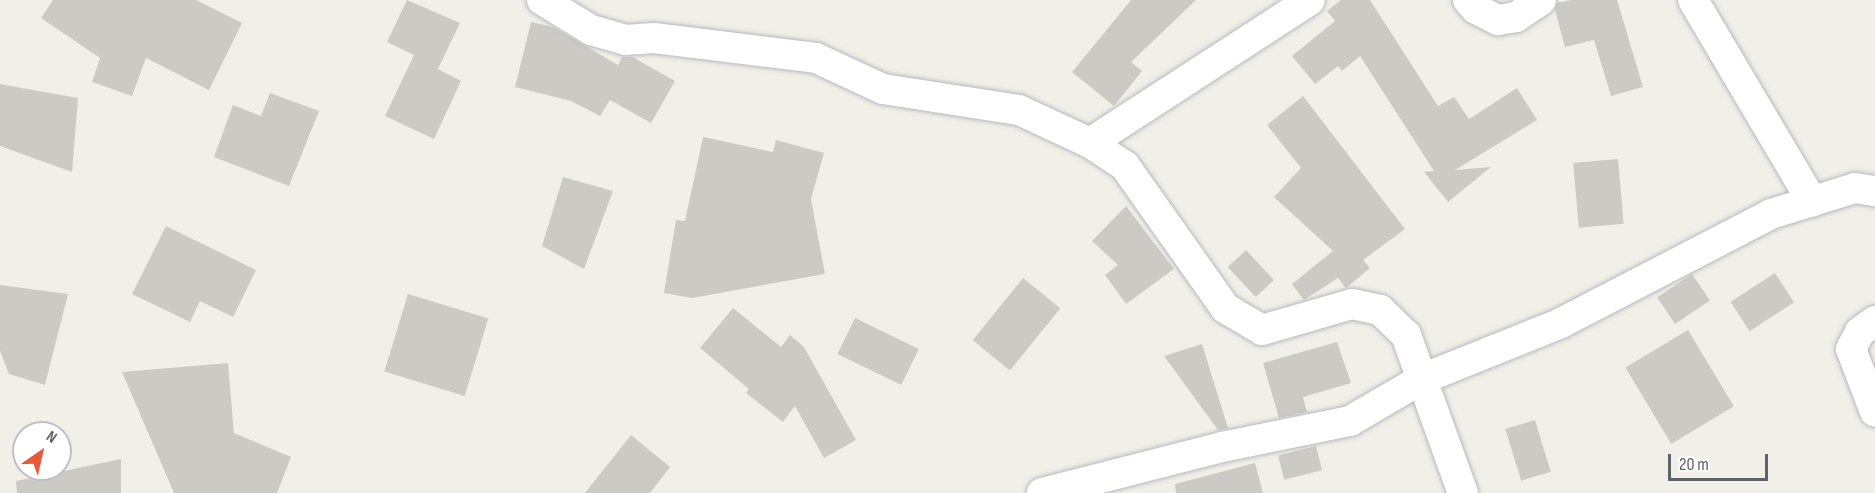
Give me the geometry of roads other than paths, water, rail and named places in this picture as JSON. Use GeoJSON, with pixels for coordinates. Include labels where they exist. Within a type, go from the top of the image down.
{"type":"FeatureCollection","features":[{"type":"Feature","properties":{"kind":"street"},"geometry":{"type":"LineString","coordinates":[[542,0],[591,30],[625,40],[654,38],[816,58],[883,89],[1019,110],[1090,143],[1125,165],[1225,308],[1262,330],[1352,304],[1380,310],[1407,334],[1463,493]]}},
{"type":"Feature","properties":{"kind":"street"},"geometry":{"type":"LineString","coordinates":[[1090,143],[1236,52],[1310,0]]}},
{"type":"Feature","properties":{"kind":"street"},"geometry":{"type":"LineString","coordinates":[[1468,0],[1476,9],[1498,20],[1516,17],[1541,0]]}},
{"type":"Feature","properties":{"kind":"street"},"geometry":{"type":"LineString","coordinates":[[1693,0],[1812,201]]}},
{"type":"Feature","properties":{"kind":"street"},"geometry":{"type":"LineString","coordinates":[[1042,493],[1222,447],[1350,421],[1422,379],[1561,323],[1771,214],[1855,188],[1875,191]]}},
{"type":"Feature","properties":{"kind":"street"},"geometry":{"type":"LineString","coordinates":[[1875,321],[1860,332],[1851,349],[1875,412]]}}]}
